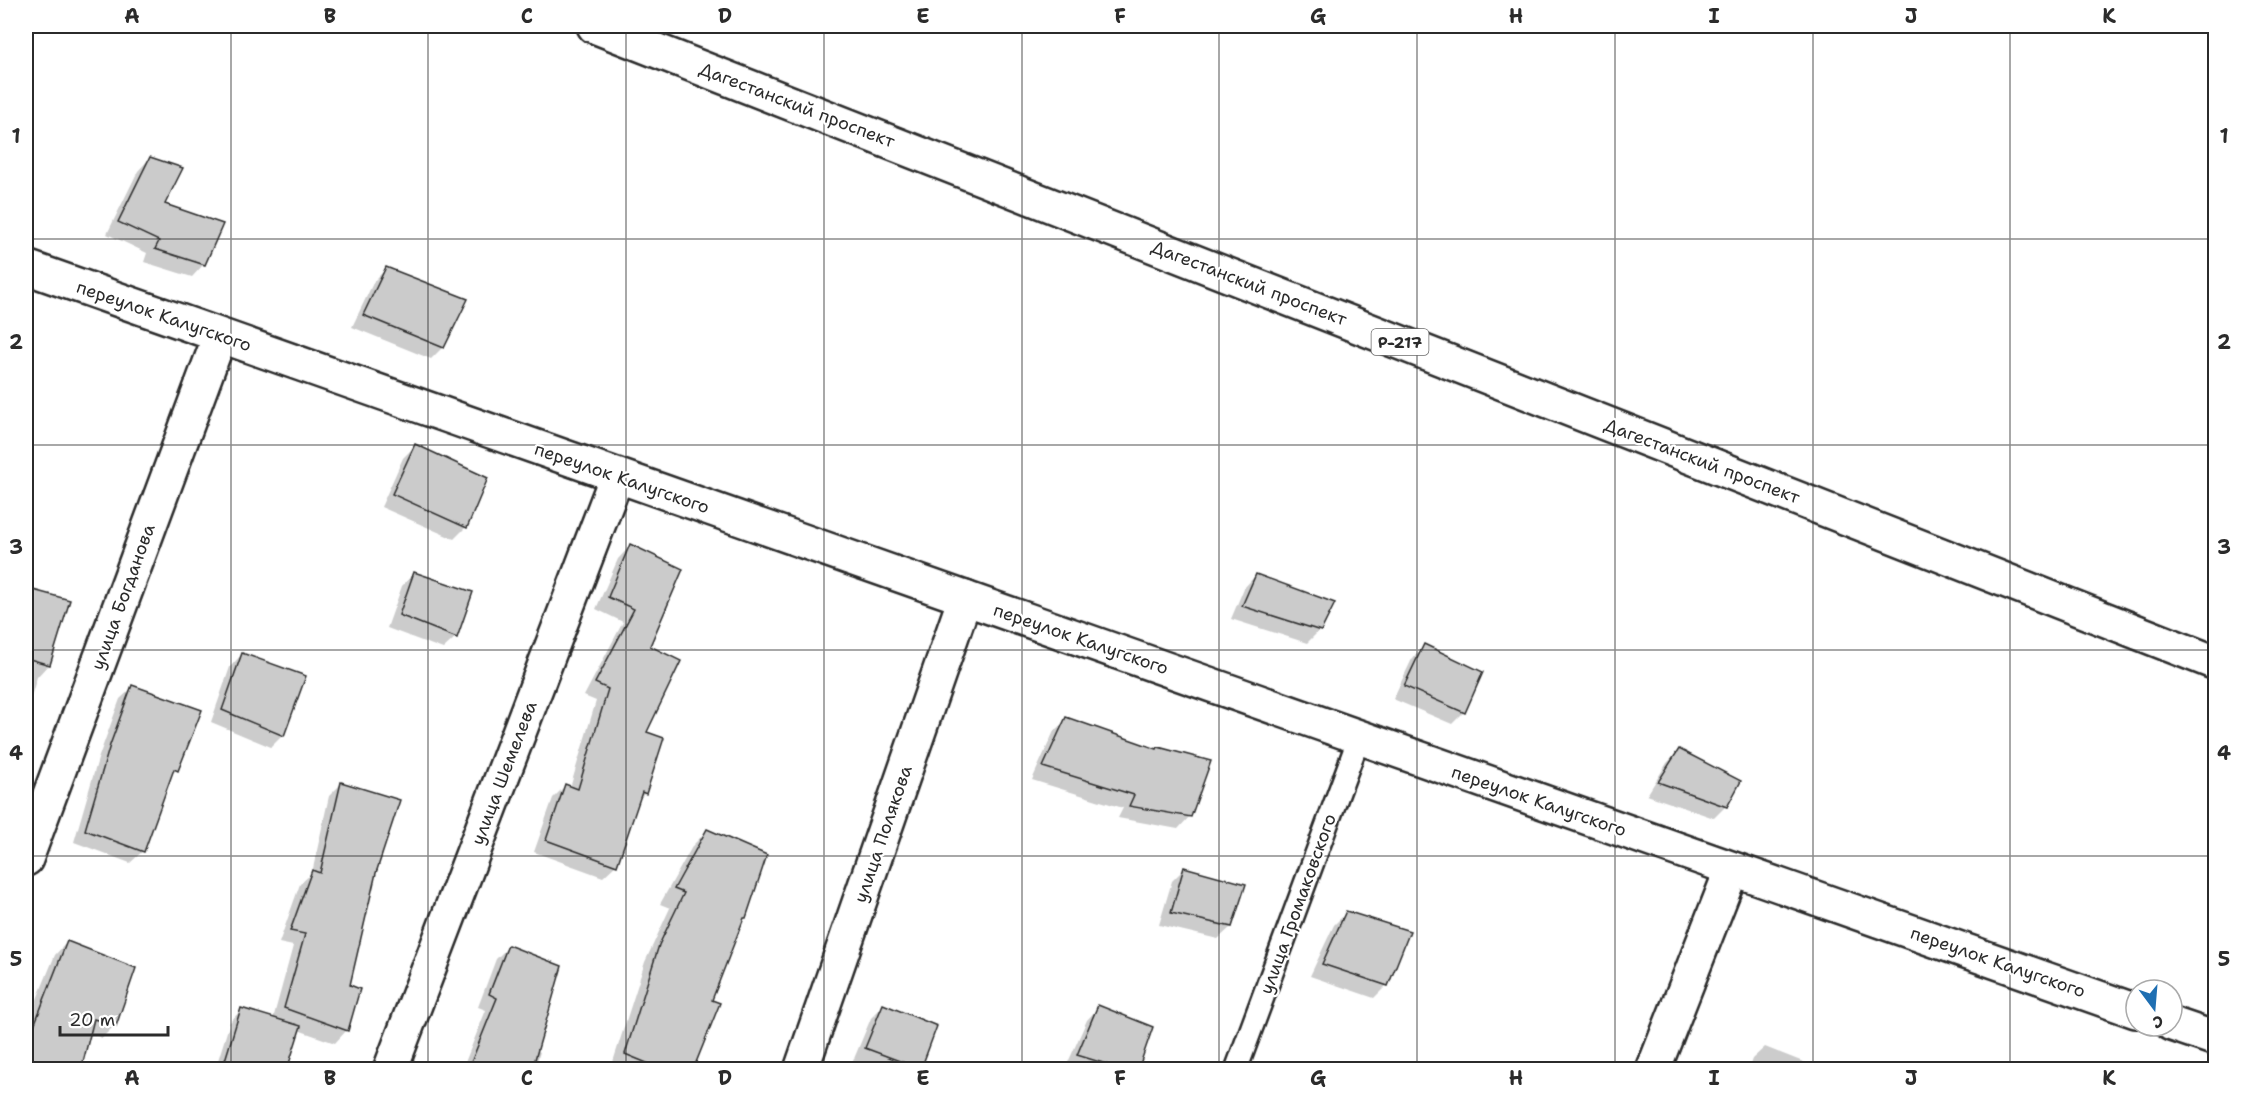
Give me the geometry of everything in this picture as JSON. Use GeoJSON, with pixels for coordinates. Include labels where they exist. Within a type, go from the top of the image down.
{"type":"FeatureCollection","features":[{"type":"Feature","properties":{"kind":"main road","name":"Дагестанский проспект"},"geometry":{"type":"LineString","coordinates":[[594,26],[2211,661]]}},
{"type":"Feature","properties":{"kind":"main road","name":"переулок Калугского"},"geometry":{"type":"LineString","coordinates":[[26,267],[2124,1007]]}},
{"type":"Feature","properties":{"kind":"main road","name":"улица Богданова"},"geometry":{"type":"LineString","coordinates":[[26,859],[220,336]]}},
{"type":"Feature","properties":{"kind":"main road","name":"улица Шемелева"},"geometry":{"type":"LineString","coordinates":[[390,1070],[617,476]]}},
{"type":"Feature","properties":{"kind":"main road","name":"улица Полякова"},"geometry":{"type":"LineString","coordinates":[[801,1070],[965,598]]}},
{"type":"Feature","properties":{"kind":"main road"},"geometry":{"type":"LineString","coordinates":[[1653,1070],[1732,868]]}},
{"type":"Feature","properties":{"kind":"main road"},"geometry":{"type":"LineString","coordinates":[[2184,1028],[2216,1039]]}},
{"type":"Feature","properties":{"kind":"lane","name":"улица Громаковского"},"geometry":{"type":"LineString","coordinates":[[1236,1070],[1359,738]]}},
{"type":"Feature","properties":{"kind":"building"},"geometry":{"type":"Polygon","coordinates":[[[150,157],[183,168],[165,204],[223,224],[205,265],[155,249],[159,241],[118,222],[150,157]]]}},
{"type":"Feature","properties":{"kind":"building"},"geometry":{"type":"Polygon","coordinates":[[[386,267],[468,299],[444,348],[363,315],[386,267]]]}},
{"type":"Feature","properties":{"kind":"building"},"geometry":{"type":"Polygon","coordinates":[[[415,444],[488,478],[467,528],[392,494],[415,444]]]}},
{"type":"Feature","properties":{"kind":"building"},"geometry":{"type":"Polygon","coordinates":[[[630,544],[683,569],[650,646],[681,661],[647,732],[664,738],[646,794],[642,792],[617,866],[546,840],[565,784],[578,789],[608,689],[595,683],[634,609],[608,597],[630,544]]]}},
{"type":"Feature","properties":{"kind":"building"},"geometry":{"type":"Polygon","coordinates":[[[414,572],[473,592],[457,638],[399,615],[414,572]]]}},
{"type":"Feature","properties":{"kind":"building"},"geometry":{"type":"Polygon","coordinates":[[[1256,574],[1335,603],[1321,631],[1242,606],[1256,574]]]}},
{"type":"Feature","properties":{"kind":"building"},"geometry":{"type":"Polygon","coordinates":[[[26,588],[70,600],[50,665],[26,658],[26,588]]]}},
{"type":"Feature","properties":{"kind":"building"},"geometry":{"type":"Polygon","coordinates":[[[1424,644],[1483,672],[1465,713],[1404,686],[1424,644]]]}},
{"type":"Feature","properties":{"kind":"building"},"geometry":{"type":"Polygon","coordinates":[[[242,653],[306,676],[284,736],[222,710],[242,653]]]}},
{"type":"Feature","properties":{"kind":"building"},"geometry":{"type":"Polygon","coordinates":[[[132,685],[202,710],[178,771],[174,769],[144,852],[85,830],[110,745],[132,685]]]}},
{"type":"Feature","properties":{"kind":"building"},"geometry":{"type":"Polygon","coordinates":[[[1066,717],[1157,749],[1158,747],[1211,761],[1191,817],[1129,806],[1134,795],[1043,767],[1066,717]]]}},
{"type":"Feature","properties":{"kind":"building"},"geometry":{"type":"Polygon","coordinates":[[[1679,749],[1741,781],[1727,807],[1658,782],[1679,749]]]}},
{"type":"Feature","properties":{"kind":"building"},"geometry":{"type":"Polygon","coordinates":[[[341,782],[400,800],[376,873],[350,985],[360,989],[348,1031],[284,1008],[305,934],[290,931],[312,870],[320,873],[341,782]]]}},
{"type":"Feature","properties":{"kind":"building"},"geometry":{"type":"Polygon","coordinates":[[[707,829],[767,855],[746,918],[744,918],[712,1000],[720,1003],[693,1070],[664,1070],[625,1054],[659,945],[684,893],[674,889],[707,829]]]}},
{"type":"Feature","properties":{"kind":"building"},"geometry":{"type":"Polygon","coordinates":[[[1184,867],[1246,884],[1232,927],[1171,913],[1184,867]]]}},
{"type":"Feature","properties":{"kind":"building"},"geometry":{"type":"Polygon","coordinates":[[[1346,911],[1410,931],[1388,986],[1322,964],[1346,911]]]}},
{"type":"Feature","properties":{"kind":"building"},"geometry":{"type":"Polygon","coordinates":[[[67,941],[136,968],[116,1026],[94,1019],[81,1070],[26,1070],[26,1046],[67,941]]]}},
{"type":"Feature","properties":{"kind":"building"},"geometry":{"type":"Polygon","coordinates":[[[508,945],[562,966],[532,1070],[468,1070],[497,998],[489,994],[508,945]]]}},
{"type":"Feature","properties":{"kind":"building"},"geometry":{"type":"Polygon","coordinates":[[[883,1004],[937,1026],[921,1069],[865,1048],[883,1004]]]}},
{"type":"Feature","properties":{"kind":"building"},"geometry":{"type":"Polygon","coordinates":[[[1098,1005],[1153,1027],[1138,1070],[1126,1070],[1077,1055],[1098,1005]]]}},
{"type":"Feature","properties":{"kind":"building"},"geometry":{"type":"Polygon","coordinates":[[[241,1008],[301,1026],[287,1070],[222,1070],[241,1008]]]}}]}
